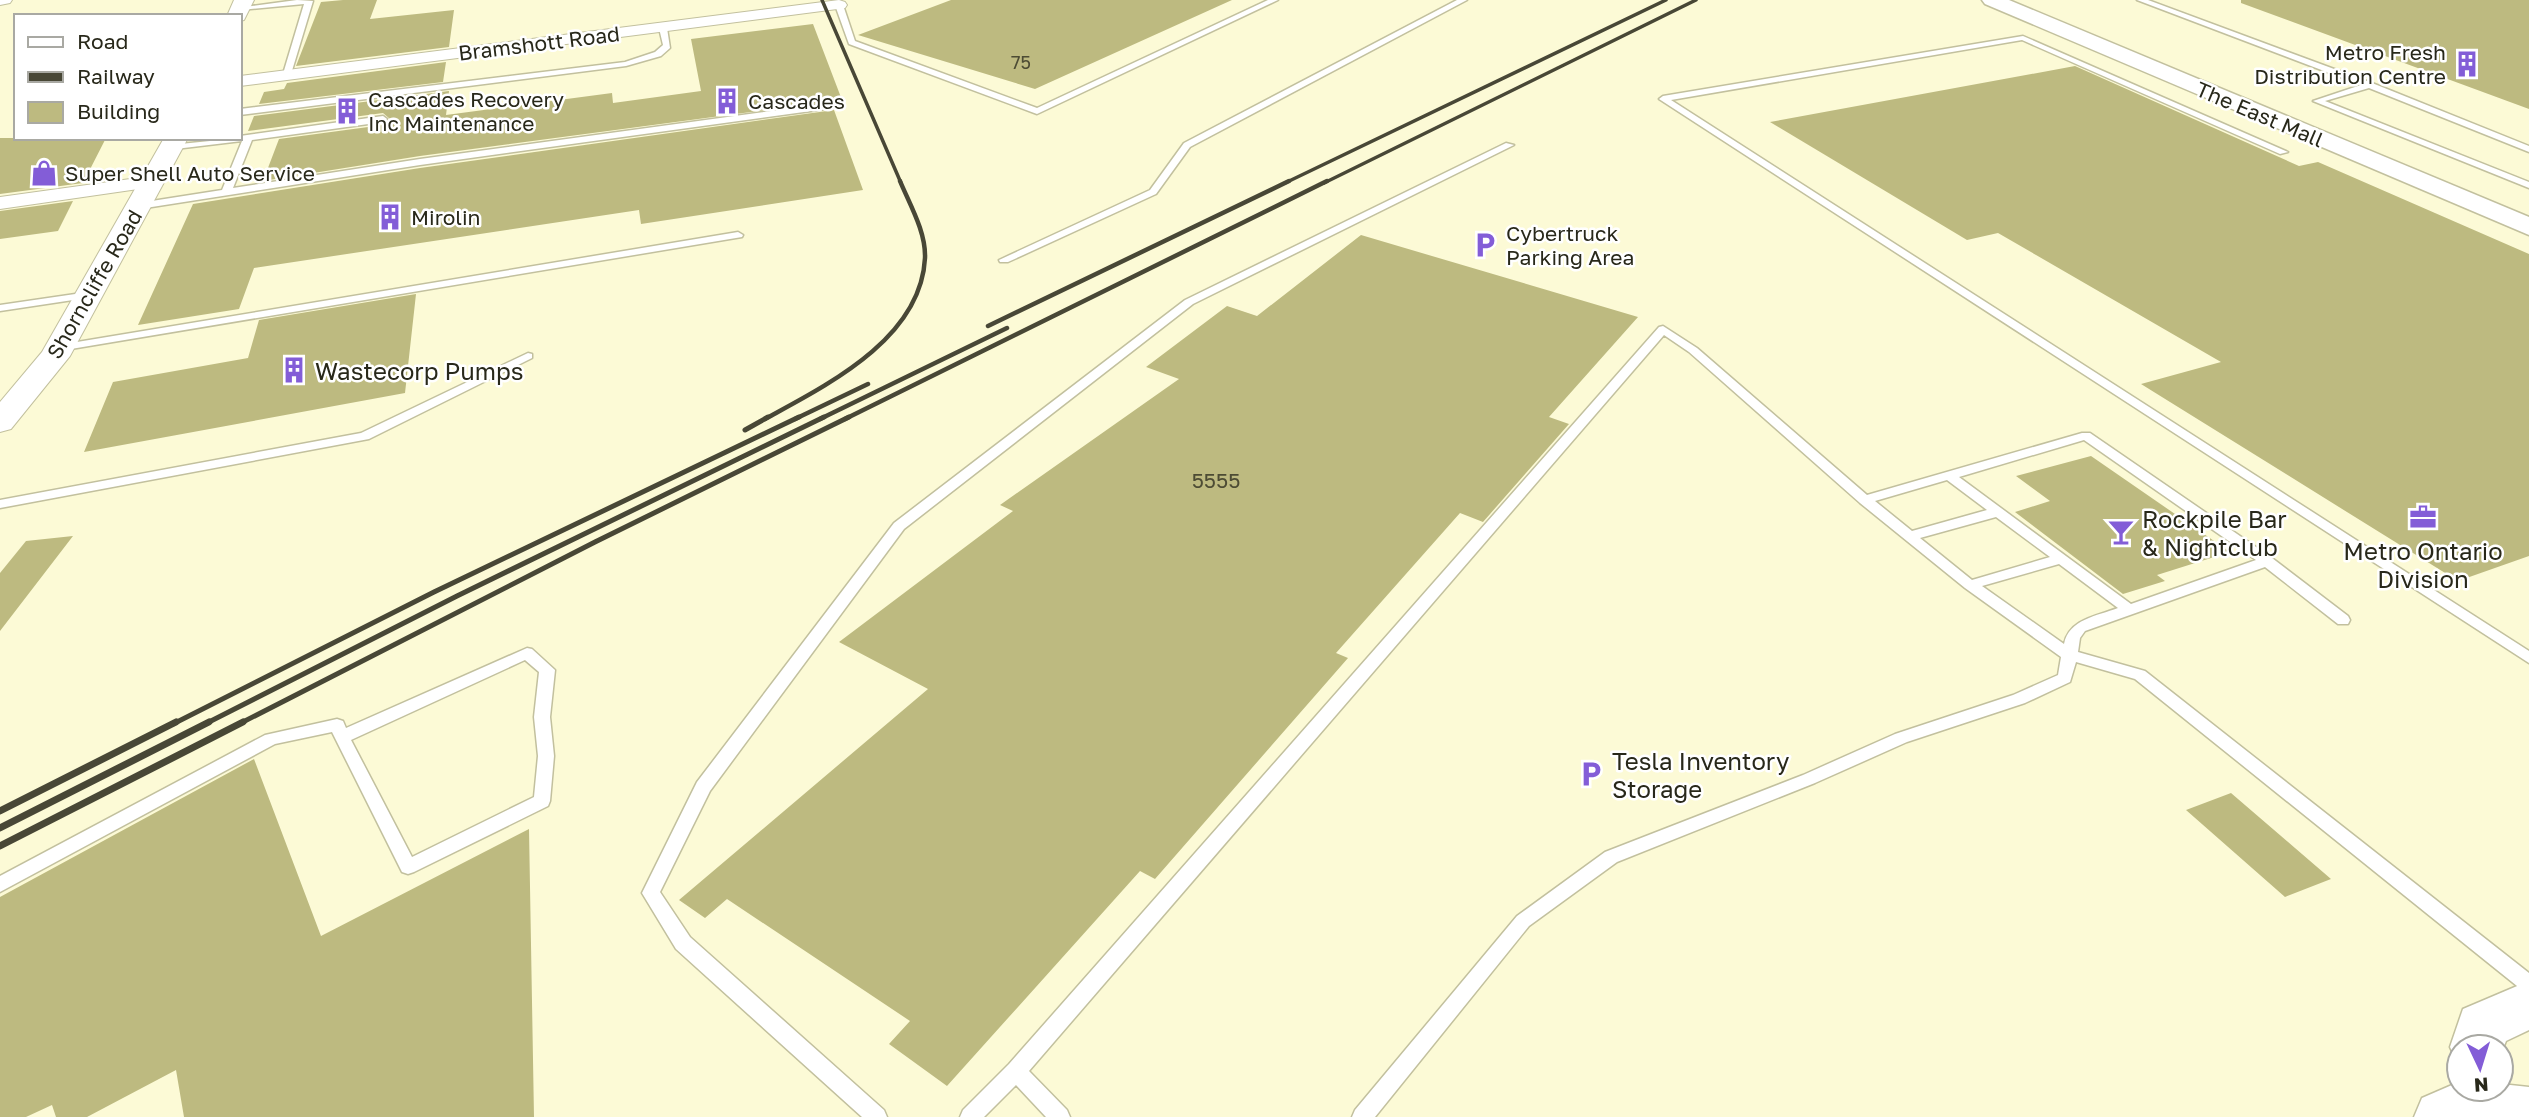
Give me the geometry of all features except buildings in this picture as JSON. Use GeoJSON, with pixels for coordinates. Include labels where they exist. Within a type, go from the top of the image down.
{"type":"FeatureCollection","features":[{"type":"Feature","properties":{"kind":"main road","name":"The East Mall"},"geometry":{"type":"LineString","coordinates":[[1992,0],[2529,227]]}},
{"type":"Feature","properties":{"kind":"main road"},"geometry":{"type":"LineString","coordinates":[[2480,1033],[2482,1026],[2529,1005]]}},
{"type":"Feature","properties":{"kind":"main road"},"geometry":{"type":"LineString","coordinates":[[2457,1104],[2529,1114]]}},
{"type":"Feature","properties":{"kind":"street","name":"Bramshott Road"},"geometry":{"type":"LineString","coordinates":[[242,81],[839,5]]}},
{"type":"Feature","properties":{"kind":"street","name":"Shorncliffe Road"},"geometry":{"type":"LineString","coordinates":[[0,422],[59,348],[173,143]]}},
{"type":"Feature","properties":{"kind":"street"},"geometry":{"type":"LineString","coordinates":[[0,203],[145,194]]}},
{"type":"Feature","properties":{"kind":"lane"},"geometry":{"type":"LineString","coordinates":[[240,8],[321,0]]}},
{"type":"Feature","properties":{"kind":"lane"},"geometry":{"type":"LineString","coordinates":[[839,5],[852,42],[1037,111],[1274,0]]}},
{"type":"Feature","properties":{"kind":"lane"},"geometry":{"type":"LineString","coordinates":[[1004,260],[1153,192],[1186,145],[1463,0]]}},
{"type":"Feature","properties":{"kind":"lane"},"geometry":{"type":"LineString","coordinates":[[2141,0],[2369,85],[2529,149]]}},
{"type":"Feature","properties":{"kind":"lane"},"geometry":{"type":"LineString","coordinates":[[287,74],[309,1]]}},
{"type":"Feature","properties":{"kind":"lane"},"geometry":{"type":"LineString","coordinates":[[242,112],[626,64],[658,54],[667,46],[663,27]]}},
{"type":"Feature","properties":{"kind":"lane"},"geometry":{"type":"LineString","coordinates":[[2283,152],[2023,38],[1663,99],[2529,658]]}},
{"type":"Feature","properties":{"kind":"lane"},"geometry":{"type":"LineString","coordinates":[[2369,85],[2317,101],[2529,185]]}},
{"type":"Feature","properties":{"kind":"lane"},"geometry":{"type":"LineString","coordinates":[[145,194],[226,193],[420,162],[830,106]]}},
{"type":"Feature","properties":{"kind":"lane"},"geometry":{"type":"LineString","coordinates":[[242,138],[383,119]]}},
{"type":"Feature","properties":{"kind":"lane"},"geometry":{"type":"LineString","coordinates":[[226,193],[248,138]]}},
{"type":"Feature","properties":{"kind":"lane"},"geometry":{"type":"LineString","coordinates":[[173,143],[222,140]]}},
{"type":"Feature","properties":{"kind":"lane"},"geometry":{"type":"LineString","coordinates":[[877,1117],[684,943],[651,893],[703,787],[899,526],[1189,302],[1509,145]]}},
{"type":"Feature","properties":{"kind":"lane"},"geometry":{"type":"LineString","coordinates":[[59,348],[738,235]]}},
{"type":"Feature","properties":{"kind":"lane"},"geometry":{"type":"LineString","coordinates":[[0,308],[89,295]]}},
{"type":"Feature","properties":{"kind":"lane"},"geometry":{"type":"LineString","coordinates":[[970,1117],[1016,1071],[1663,330],[1693,350],[1865,500],[1970,585],[2068,655],[2140,675],[2529,984]]}},
{"type":"Feature","properties":{"kind":"lane"},"geometry":{"type":"LineString","coordinates":[[0,504],[365,436],[528,356]]}},
{"type":"Feature","properties":{"kind":"lane"},"geometry":{"type":"LineString","coordinates":[[1865,500],[2086,436],[2267,561],[2343,620]]}},
{"type":"Feature","properties":{"kind":"lane"},"geometry":{"type":"LineString","coordinates":[[1948,475],[2129,609]]}},
{"type":"Feature","properties":{"kind":"lane"},"geometry":{"type":"LineString","coordinates":[[1910,536],[1997,512]]}},
{"type":"Feature","properties":{"kind":"lane"},"geometry":{"type":"LineString","coordinates":[[1970,585],[2061,559]]}},
{"type":"Feature","properties":{"kind":"lane"},"geometry":{"type":"LineString","coordinates":[[1362,1117],[1522,921],[1611,857],[1809,779],[1901,738],[2018,699],[2065,678],[2073,637],[2080,627],[2267,561]]}},
{"type":"Feature","properties":{"kind":"lane"},"geometry":{"type":"LineString","coordinates":[[0,885],[271,739],[337,725],[342,737],[408,867],[542,801],[546,756],[542,717],[547,670],[527,653],[342,737]]}},
{"type":"Feature","properties":{"kind":"lane"},"geometry":{"type":"LineString","coordinates":[[1016,1071],[1060,1117]]}},
{"type":"Feature","properties":{"kind":"railway"},"geometry":{"type":"LineString","coordinates":[[822,0],[901,183]]}},
{"type":"Feature","properties":{"kind":"railway"},"geometry":{"type":"LineString","coordinates":[[1285,183],[1666,0]]}},
{"type":"Feature","properties":{"kind":"railway"},"geometry":{"type":"LineString","coordinates":[[1324,183],[1696,0]]}},
{"type":"Feature","properties":{"kind":"railway"},"geometry":{"type":"LineString","coordinates":[[765,419],[816,391],[867,356],[889,336],[907,313],[920,287],[925,248],[917,219],[900,181]]}},
{"type":"Feature","properties":{"kind":"railway"},"geometry":{"type":"LineString","coordinates":[[988,326],[1289,181]]}},
{"type":"Feature","properties":{"kind":"railway"},"geometry":{"type":"LineString","coordinates":[[845,419],[1327,181]]}},
{"type":"Feature","properties":{"kind":"railway"},"geometry":{"type":"LineString","coordinates":[[820,419],[1007,328]]}},
{"type":"Feature","properties":{"kind":"railway"},"geometry":{"type":"LineString","coordinates":[[795,419],[868,384]]}},
{"type":"Feature","properties":{"kind":"railway"},"geometry":{"type":"LineString","coordinates":[[745,430],[768,417]]}},
{"type":"Feature","properties":{"kind":"railway"},"geometry":{"type":"LineString","coordinates":[[173,724],[434,592],[799,417]]}},
{"type":"Feature","properties":{"kind":"railway"},"geometry":{"type":"LineString","coordinates":[[205,724],[457,596],[824,417]]}},
{"type":"Feature","properties":{"kind":"railway"},"geometry":{"type":"LineString","coordinates":[[239,724],[595,542],[849,417]]}},
{"type":"Feature","properties":{"kind":"railway"},"geometry":{"type":"LineString","coordinates":[[0,811],[176,722]]}},
{"type":"Feature","properties":{"kind":"railway"},"geometry":{"type":"LineString","coordinates":[[0,828],[209,722]]}},
{"type":"Feature","properties":{"kind":"railway"},"geometry":{"type":"LineString","coordinates":[[0,846],[243,722]]}},
{"type":"Feature","properties":{"kind":"place","name":"Metro Fresh Distribution Centre"},"geometry":{"type":"Point","coordinates":[2467,64]}},
{"type":"Feature","properties":{"kind":"place","name":"Cascades"},"geometry":{"type":"Point","coordinates":[727,101]}},
{"type":"Feature","properties":{"kind":"place","name":"Cascades Recovery Inc Maintenance"},"geometry":{"type":"Point","coordinates":[347,111]}},
{"type":"Feature","properties":{"kind":"place","name":"Super Shell Auto Service"},"geometry":{"type":"Point","coordinates":[44,173]}},
{"type":"Feature","properties":{"kind":"place","name":"Mirolin"},"geometry":{"type":"Point","coordinates":[390,217]}},
{"type":"Feature","properties":{"kind":"place","name":"Cybertruck Parking Area"},"geometry":{"type":"Point","coordinates":[1485,245]}},
{"type":"Feature","properties":{"kind":"place","name":"Wastecorp Pumps"},"geometry":{"type":"Point","coordinates":[294,370]}},
{"type":"Feature","properties":{"kind":"place","name":"Metro Ontario Division"},"geometry":{"type":"Point","coordinates":[2423,517]}},
{"type":"Feature","properties":{"kind":"place","name":"Rockpile Bar & Nightclub"},"geometry":{"type":"Point","coordinates":[2121,532]}},
{"type":"Feature","properties":{"kind":"place","name":"Tesla Inventory Storage"},"geometry":{"type":"Point","coordinates":[1591,774]}}]}
